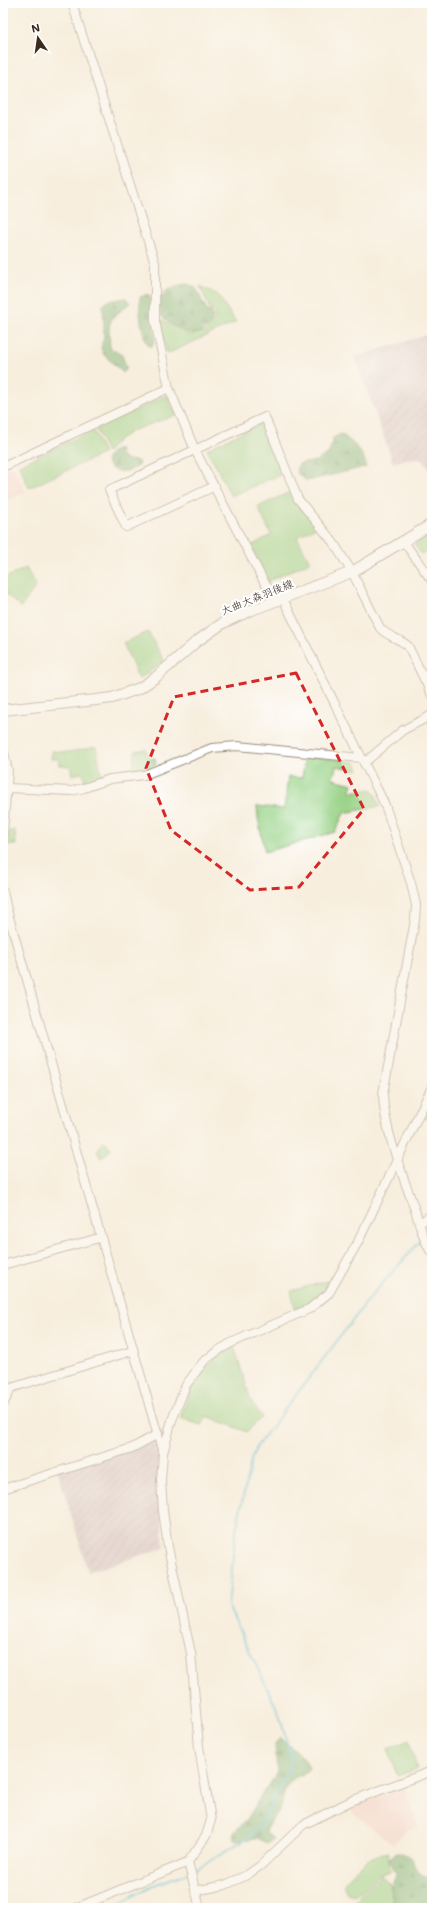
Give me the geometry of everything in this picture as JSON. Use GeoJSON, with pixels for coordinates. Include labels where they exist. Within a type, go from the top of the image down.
{"type":"FeatureCollection","features":[{"type":"Feature","properties":{"kind":"main road","name":"大曲大森羽後線"},"geometry":{"type":"LineString","coordinates":[[3,710],[96,700],[127,693],[140,688],[156,677],[196,642],[223,623],[352,572],[432,524]]}},
{"type":"Feature","properties":{"kind":"street"},"geometry":{"type":"LineString","coordinates":[[72,3],[155,263],[155,321],[169,388],[195,450],[264,582],[281,600],[363,760],[385,805],[411,883],[416,905],[383,1094],[386,1118],[397,1158],[431,1252]]}},
{"type":"Feature","properties":{"kind":"street"},"geometry":{"type":"LineString","coordinates":[[3,467],[169,388]]}},
{"type":"Feature","properties":{"kind":"street"},"geometry":{"type":"LineString","coordinates":[[214,486],[126,527],[109,490],[265,417],[298,499],[333,542],[352,572],[380,628],[385,633],[402,640],[408,646],[432,695]]}},
{"type":"Feature","properties":{"kind":"street"},"geometry":{"type":"LineString","coordinates":[[404,542],[432,582]]}},
{"type":"Feature","properties":{"kind":"street"},"geometry":{"type":"LineString","coordinates":[[8,788],[71,791],[110,779],[144,775],[178,763],[212,748],[237,746],[363,760],[403,730],[432,715]]}},
{"type":"Feature","properties":{"kind":"street"},"geometry":{"type":"LineString","coordinates":[[3,748],[8,771],[8,788],[3,833]]}},
{"type":"Feature","properties":{"kind":"street"},"geometry":{"type":"LineString","coordinates":[[3,891],[58,1090],[102,1237],[132,1351],[163,1453]]}},
{"type":"Feature","properties":{"kind":"street"},"geometry":{"type":"LineString","coordinates":[[76,1908],[188,1862],[206,1836],[211,1815],[201,1766],[191,1653],[168,1547],[163,1511],[161,1480],[163,1453],[172,1420],[186,1385],[204,1361],[231,1343],[309,1310],[329,1293],[358,1242],[397,1158],[429,1099],[432,1087]]}},
{"type":"Feature","properties":{"kind":"street"},"geometry":{"type":"LineString","coordinates":[[420,1224],[432,1214]]}},
{"type":"Feature","properties":{"kind":"street"},"geometry":{"type":"LineString","coordinates":[[3,1265],[102,1237]]}},
{"type":"Feature","properties":{"kind":"street"},"geometry":{"type":"LineString","coordinates":[[3,1406],[11,1388],[132,1351]]}},
{"type":"Feature","properties":{"kind":"street"},"geometry":{"type":"LineString","coordinates":[[3,1488],[132,1448],[158,1434]]}},
{"type":"Feature","properties":{"kind":"street"},"geometry":{"type":"LineString","coordinates":[[196,1891],[225,1885],[247,1875],[260,1866],[302,1825],[352,1801],[432,1771]]}},
{"type":"Feature","properties":{"kind":"street"},"geometry":{"type":"LineString","coordinates":[[188,1862],[200,1908]]}},
{"type":"Feature","properties":{"kind":"highlighted area"},"geometry":{"type":"Polygon","coordinates":[[[296,673],[364,809],[299,887],[250,890],[171,830],[146,768],[174,697],[296,673]]]}},
{"type":"Feature","properties":{"kind":"shaded area"},"geometry":{"type":"Polygon","coordinates":[[[432,333],[432,472],[420,458],[406,459],[393,463],[355,357],[432,333]]]}},
{"type":"Feature","properties":{"kind":"shaded area"},"geometry":{"type":"Polygon","coordinates":[[[13,466],[25,492],[3,503],[3,470],[13,466]]]}},
{"type":"Feature","properties":{"kind":"shaded area"},"geometry":{"type":"Polygon","coordinates":[[[152,1431],[164,1431],[158,1473],[164,1548],[88,1572],[57,1468],[129,1444],[152,1431]]]}},
{"type":"Feature","properties":{"kind":"shaded area"},"geometry":{"type":"Polygon","coordinates":[[[404,1786],[418,1827],[406,1830],[393,1845],[349,1809],[404,1786]]]}},
{"type":"Feature","properties":{"kind":"green space"},"geometry":{"type":"Polygon","coordinates":[[[187,284],[195,287],[208,312],[211,312],[213,316],[207,327],[196,333],[190,333],[183,330],[161,316],[160,302],[168,289],[187,284]]]}},
{"type":"Feature","properties":{"kind":"green space"},"geometry":{"type":"Polygon","coordinates":[[[200,286],[217,294],[236,322],[167,354],[160,319],[190,335],[205,332],[215,318],[215,313],[210,309],[200,286]]]}},
{"type":"Feature","properties":{"kind":"green space"},"geometry":{"type":"Polygon","coordinates":[[[148,294],[150,297],[155,337],[154,343],[151,347],[145,339],[143,332],[140,308],[140,297],[148,294]]]}},
{"type":"Feature","properties":{"kind":"green space"},"geometry":{"type":"Polygon","coordinates":[[[126,298],[130,303],[112,318],[109,326],[110,348],[122,355],[127,369],[123,373],[103,354],[101,348],[104,336],[103,305],[108,301],[126,298]]]}},
{"type":"Feature","properties":{"kind":"green space"},"geometry":{"type":"Polygon","coordinates":[[[167,395],[176,415],[134,430],[118,440],[107,452],[96,429],[167,395]]]}},
{"type":"Feature","properties":{"kind":"green space"},"geometry":{"type":"Polygon","coordinates":[[[264,422],[284,473],[231,496],[207,449],[264,422]]]}},
{"type":"Feature","properties":{"kind":"green space"},"geometry":{"type":"Polygon","coordinates":[[[93,430],[104,453],[29,488],[19,465],[93,430]]]}},
{"type":"Feature","properties":{"kind":"green space"},"geometry":{"type":"Polygon","coordinates":[[[341,434],[361,453],[366,463],[366,467],[306,481],[298,474],[296,469],[299,464],[316,461],[329,453],[333,438],[341,434]]]}},
{"type":"Feature","properties":{"kind":"green space"},"geometry":{"type":"Polygon","coordinates":[[[120,449],[120,456],[126,460],[138,461],[139,466],[130,470],[116,471],[108,466],[106,461],[110,453],[120,449]]]}},
{"type":"Feature","properties":{"kind":"green space"},"geometry":{"type":"Polygon","coordinates":[[[292,491],[316,527],[297,537],[310,562],[268,581],[251,546],[271,535],[258,507],[292,491]]]}},
{"type":"Feature","properties":{"kind":"green space"},"geometry":{"type":"Polygon","coordinates":[[[432,533],[432,547],[421,554],[414,544],[432,533]]]}},
{"type":"Feature","properties":{"kind":"green space"},"geometry":{"type":"Polygon","coordinates":[[[26,568],[36,586],[21,607],[3,592],[3,579],[26,568]]]}},
{"type":"Feature","properties":{"kind":"green space"},"geometry":{"type":"Polygon","coordinates":[[[148,632],[164,661],[139,679],[123,643],[148,632]]]}},
{"type":"Feature","properties":{"kind":"green space"},"geometry":{"type":"Polygon","coordinates":[[[96,747],[102,777],[85,781],[83,773],[72,775],[70,766],[60,765],[59,759],[51,759],[52,751],[68,752],[96,747]]]}},
{"type":"Feature","properties":{"kind":"green space"},"geometry":{"type":"Polygon","coordinates":[[[146,749],[149,759],[155,758],[156,764],[144,768],[133,768],[135,751],[146,749]]]}},
{"type":"Feature","properties":{"kind":"green space"},"geometry":{"type":"Polygon","coordinates":[[[305,756],[356,762],[359,770],[336,766],[333,779],[353,784],[350,792],[372,789],[380,806],[344,813],[335,832],[265,852],[257,806],[284,809],[288,777],[302,778],[305,756]]]}},
{"type":"Feature","properties":{"kind":"green space"},"geometry":{"type":"Polygon","coordinates":[[[15,830],[16,845],[7,845],[9,831],[15,830]]]}},
{"type":"Feature","properties":{"kind":"green space"},"geometry":{"type":"Polygon","coordinates":[[[428,1103],[432,1104],[432,1121],[422,1117],[428,1103]]]}},
{"type":"Feature","properties":{"kind":"green space"},"geometry":{"type":"Polygon","coordinates":[[[103,1141],[112,1149],[101,1158],[97,1151],[103,1141]]]}},
{"type":"Feature","properties":{"kind":"green space"},"geometry":{"type":"Polygon","coordinates":[[[331,1280],[321,1295],[295,1309],[291,1291],[331,1280]]]}},
{"type":"Feature","properties":{"kind":"green space"},"geometry":{"type":"Polygon","coordinates":[[[234,1346],[251,1401],[262,1417],[247,1432],[207,1416],[201,1425],[180,1418],[189,1394],[199,1376],[212,1361],[234,1346]]]}},
{"type":"Feature","properties":{"kind":"green space"},"geometry":{"type":"Polygon","coordinates":[[[280,1738],[304,1758],[309,1768],[306,1773],[292,1779],[283,1792],[282,1805],[268,1826],[266,1832],[273,1839],[268,1844],[257,1838],[235,1841],[233,1837],[234,1832],[248,1818],[265,1789],[274,1778],[277,1771],[275,1745],[280,1738]]]}},
{"type":"Feature","properties":{"kind":"green space"},"geometry":{"type":"Polygon","coordinates":[[[409,1740],[417,1769],[397,1776],[388,1749],[409,1740]]]}},
{"type":"Feature","properties":{"kind":"green space"},"geometry":{"type":"Polygon","coordinates":[[[388,1852],[390,1871],[378,1875],[365,1888],[354,1895],[347,1893],[344,1883],[353,1872],[369,1859],[388,1852]]]}},
{"type":"Feature","properties":{"kind":"green space"},"geometry":{"type":"Polygon","coordinates":[[[396,1853],[406,1854],[420,1873],[432,1879],[432,1908],[395,1908],[391,1887],[396,1874],[389,1858],[396,1853]]]}},
{"type":"Feature","properties":{"kind":"green space"},"geometry":{"type":"Polygon","coordinates":[[[381,1875],[390,1884],[393,1908],[354,1908],[354,1901],[381,1875]]]}},
{"type":"Feature","properties":{"kind":"waterway"},"geometry":{"type":"LineString","coordinates":[[425,1236],[432,1230]]}},
{"type":"Feature","properties":{"kind":"waterway"},"geometry":{"type":"LineString","coordinates":[[196,1869],[247,1838],[259,1828],[290,1766],[291,1756],[278,1711],[228,1606],[236,1530],[252,1457],[257,1446],[372,1295],[422,1239]]}},
{"type":"Feature","properties":{"kind":"waterway"},"geometry":{"type":"LineString","coordinates":[[111,1908],[151,1886],[187,1873]]}}]}
